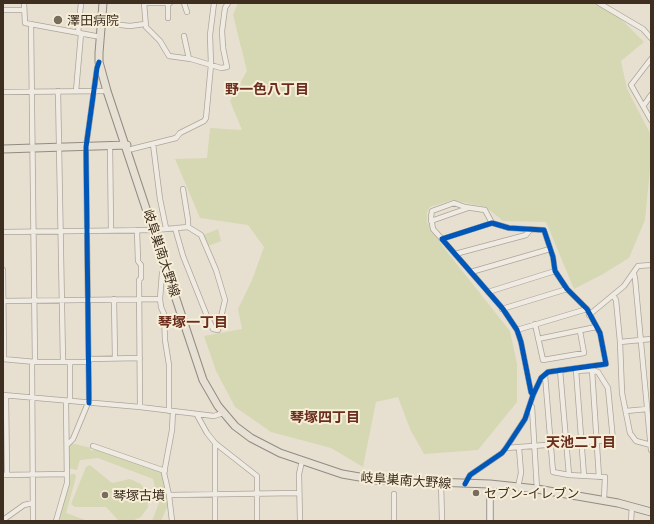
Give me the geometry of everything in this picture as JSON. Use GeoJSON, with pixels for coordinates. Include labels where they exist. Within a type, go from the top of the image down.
{"type":"FeatureCollection","features":[{"type":"Feature","properties":{"kind":"main road","name":"岐阜巣南大野線"},"geometry":{"type":"LineString","coordinates":[[103,3],[99,62],[108,91],[203,380],[223,413],[235,426],[251,438],[275,450],[327,470],[360,477],[377,480],[490,484],[537,489],[604,500],[651,512]]}},
{"type":"Feature","properties":{"kind":"main road"},"geometry":{"type":"LineString","coordinates":[[3,148],[127,147]]}},
{"type":"Feature","properties":{"kind":"street"},"geometry":{"type":"LineString","coordinates":[[24,3],[24,23],[100,38]]}},
{"type":"Feature","properties":{"kind":"street"},"geometry":{"type":"LineString","coordinates":[[76,92],[81,3]]}},
{"type":"Feature","properties":{"kind":"street"},"geometry":{"type":"LineString","coordinates":[[168,18],[169,3],[144,3],[146,27],[163,45],[169,56],[227,67],[222,39],[224,9],[228,3]]}},
{"type":"Feature","properties":{"kind":"street"},"geometry":{"type":"LineString","coordinates":[[184,3],[187,12]]}},
{"type":"Feature","properties":{"kind":"street"},"geometry":{"type":"LineString","coordinates":[[127,147],[153,144],[176,138],[180,133],[204,121],[206,118],[211,65],[210,35],[214,3]]}},
{"type":"Feature","properties":{"kind":"street"},"geometry":{"type":"LineString","coordinates":[[599,3],[643,29],[651,38]]}},
{"type":"Feature","properties":{"kind":"street"},"geometry":{"type":"LineString","coordinates":[[214,9],[224,9]]}},
{"type":"Feature","properties":{"kind":"street"},"geometry":{"type":"LineString","coordinates":[[3,10],[24,10]]}},
{"type":"Feature","properties":{"kind":"street"},"geometry":{"type":"LineString","coordinates":[[102,23],[130,26],[145,24]]}},
{"type":"Feature","properties":{"kind":"street"},"geometry":{"type":"LineString","coordinates":[[31,24],[34,232],[34,362],[32,398],[33,521]]}},
{"type":"Feature","properties":{"kind":"street"},"geometry":{"type":"LineString","coordinates":[[184,36],[189,59]]}},
{"type":"Feature","properties":{"kind":"street"},"geometry":{"type":"LineString","coordinates":[[651,59],[631,85],[644,105],[651,120]]}},
{"type":"Feature","properties":{"kind":"street"},"geometry":{"type":"LineString","coordinates":[[67,445],[73,439],[89,403],[86,147],[99,62]]}},
{"type":"Feature","properties":{"kind":"street"},"geometry":{"type":"LineString","coordinates":[[58,91],[63,362]]}},
{"type":"Feature","properties":{"kind":"street"},"geometry":{"type":"LineString","coordinates":[[3,92],[108,91]]}},
{"type":"Feature","properties":{"kind":"street"},"geometry":{"type":"LineString","coordinates":[[644,105],[651,95]]}},
{"type":"Feature","properties":{"kind":"street"},"geometry":{"type":"LineString","coordinates":[[153,144],[160,199],[166,228]]}},
{"type":"Feature","properties":{"kind":"street"},"geometry":{"type":"LineString","coordinates":[[110,146],[111,231]]}},
{"type":"Feature","properties":{"kind":"street"},"geometry":{"type":"LineString","coordinates":[[183,189],[188,227]]}},
{"type":"Feature","properties":{"kind":"street"},"geometry":{"type":"LineString","coordinates":[[492,223],[485,210],[468,208],[454,203],[433,209],[431,221],[433,229],[488,292],[517,330],[521,342],[531,392],[533,395]]}},
{"type":"Feature","properties":{"kind":"street"},"geometry":{"type":"LineString","coordinates":[[431,221],[468,208]]}},
{"type":"Feature","properties":{"kind":"street"},"geometry":{"type":"LineString","coordinates":[[442,239],[492,223],[509,228],[544,230],[555,271],[567,289],[587,309],[600,333],[606,364],[576,370]]}},
{"type":"Feature","properties":{"kind":"street"},"geometry":{"type":"LineString","coordinates":[[3,232],[154,230],[166,228],[188,227],[201,235],[216,270],[225,300],[218,330],[213,329],[207,316],[183,256],[175,228]]}},
{"type":"Feature","properties":{"kind":"street"},"geometry":{"type":"LineString","coordinates":[[137,230],[138,262],[141,265],[139,299],[140,407]]}},
{"type":"Feature","properties":{"kind":"street"},"geometry":{"type":"LineString","coordinates":[[455,254],[526,235],[530,230]]}},
{"type":"Feature","properties":{"kind":"street"},"geometry":{"type":"LineString","coordinates":[[471,272],[550,249]]}},
{"type":"Feature","properties":{"kind":"street"},"geometry":{"type":"LineString","coordinates":[[589,315],[613,295],[634,274],[638,266],[651,265]]}},
{"type":"Feature","properties":{"kind":"street"},"geometry":{"type":"LineString","coordinates":[[167,269],[162,273],[160,299],[164,314],[165,340],[169,365],[171,411],[164,473],[169,495],[172,521]]}},
{"type":"Feature","properties":{"kind":"street"},"geometry":{"type":"LineString","coordinates":[[3,270],[4,359],[34,362],[70,362],[115,358],[140,358]]}},
{"type":"Feature","properties":{"kind":"street"},"geometry":{"type":"LineString","coordinates":[[488,292],[555,271]]}},
{"type":"Feature","properties":{"kind":"street"},"geometry":{"type":"LineString","coordinates":[[634,274],[636,278],[651,450]]}},
{"type":"Feature","properties":{"kind":"street"},"geometry":{"type":"LineString","coordinates":[[502,309],[567,289]]}},
{"type":"Feature","properties":{"kind":"street"},"geometry":{"type":"LineString","coordinates":[[613,295],[616,300],[620,342],[622,393],[630,433],[636,441],[651,445]]}},
{"type":"Feature","properties":{"kind":"street"},"geometry":{"type":"LineString","coordinates":[[3,301],[160,299]]}},
{"type":"Feature","properties":{"kind":"street"},"geometry":{"type":"LineString","coordinates":[[114,300],[115,358]]}},
{"type":"Feature","properties":{"kind":"street"},"geometry":{"type":"LineString","coordinates":[[517,330],[587,309]]}},
{"type":"Feature","properties":{"kind":"street"},"geometry":{"type":"LineString","coordinates":[[535,324],[542,360],[584,352],[580,331]]}},
{"type":"Feature","properties":{"kind":"street"},"geometry":{"type":"LineString","coordinates":[[538,339],[596,327]]}},
{"type":"Feature","properties":{"kind":"street"},"geometry":{"type":"LineString","coordinates":[[620,342],[651,339]]}},
{"type":"Feature","properties":{"kind":"street"},"geometry":{"type":"LineString","coordinates":[[56,521],[67,483],[70,362]]}},
{"type":"Feature","properties":{"kind":"street"},"geometry":{"type":"LineString","coordinates":[[560,370],[568,475]]}},
{"type":"Feature","properties":{"kind":"street"},"geometry":{"type":"LineString","coordinates":[[465,484],[470,475],[502,453],[506,448],[525,419],[533,395],[541,378],[548,372],[560,370],[592,370],[598,372],[603,378],[608,388],[611,405],[613,440],[506,448]]}},
{"type":"Feature","properties":{"kind":"street"},"geometry":{"type":"LineString","coordinates":[[576,370],[584,476]]}},
{"type":"Feature","properties":{"kind":"street"},"geometry":{"type":"LineString","coordinates":[[592,370],[599,477]]}},
{"type":"Feature","properties":{"kind":"street"},"geometry":{"type":"LineString","coordinates":[[545,375],[553,472],[568,475],[605,476],[604,500]]}},
{"type":"Feature","properties":{"kind":"street"},"geometry":{"type":"LineString","coordinates":[[645,385],[651,385]]}},
{"type":"Feature","properties":{"kind":"street"},"geometry":{"type":"LineString","coordinates":[[67,474],[5,475],[4,395],[140,407],[197,415],[214,416],[223,413]]}},
{"type":"Feature","properties":{"kind":"street"},"geometry":{"type":"LineString","coordinates":[[530,406],[532,407],[537,489]]}},
{"type":"Feature","properties":{"kind":"street"},"geometry":{"type":"LineString","coordinates":[[626,411],[647,409]]}},
{"type":"Feature","properties":{"kind":"street"},"geometry":{"type":"LineString","coordinates":[[197,415],[207,433],[215,443],[257,476],[258,521]]}},
{"type":"Feature","properties":{"kind":"street"},"geometry":{"type":"LineString","coordinates":[[215,443],[215,521]]}},
{"type":"Feature","properties":{"kind":"street"},"geometry":{"type":"LineString","coordinates":[[92,446],[165,471]]}},
{"type":"Feature","properties":{"kind":"street"},"geometry":{"type":"LineString","coordinates":[[518,487],[521,472],[519,448]]}},
{"type":"Feature","properties":{"kind":"street"},"geometry":{"type":"LineString","coordinates":[[300,521],[299,474],[302,461]]}},
{"type":"Feature","properties":{"kind":"street"},"geometry":{"type":"LineString","coordinates":[[441,482],[442,521]]}},
{"type":"Feature","properties":{"kind":"street"},"geometry":{"type":"LineString","coordinates":[[490,484],[490,521]]}},
{"type":"Feature","properties":{"kind":"street"},"geometry":{"type":"LineString","coordinates":[[169,495],[300,493]]}},
{"type":"Feature","properties":{"kind":"street"},"geometry":{"type":"LineString","coordinates":[[394,494],[394,521]]}},
{"type":"Feature","properties":{"kind":"street"},"geometry":{"type":"LineString","coordinates":[[3,520],[24,505],[33,503]]}},
{"type":"Feature","properties":{"kind":"street"},"geometry":{"type":"LineString","coordinates":[[631,521],[632,506]]}},
{"type":"Feature","properties":{"kind":"green space"},"geometry":{"type":"Polygon","coordinates":[[[238,3],[605,3],[644,42],[621,61],[627,89],[651,135],[651,159],[645,220],[629,258],[574,289],[546,222],[503,221],[486,207],[452,200],[430,207],[427,212],[427,222],[444,248],[510,331],[517,364],[517,402],[478,450],[424,454],[410,429],[398,397],[376,402],[363,467],[331,448],[271,432],[235,407],[216,371],[204,336],[242,329],[238,309],[252,280],[264,247],[248,225],[200,218],[175,159],[207,158],[210,128],[242,130],[230,101],[247,71],[233,15],[238,3]]]}},
{"type":"Feature","properties":{"kind":"green space"},"geometry":{"type":"Polygon","coordinates":[[[218,229],[221,241],[208,246],[203,235],[218,229]]]}},
{"type":"Feature","properties":{"kind":"green space"},"geometry":{"type":"Polygon","coordinates":[[[71,443],[91,448],[90,451],[97,449],[161,472],[168,505],[161,521],[152,521],[159,503],[153,479],[98,458],[80,460],[77,470],[68,468],[69,445],[71,443]]]}},
{"type":"Feature","properties":{"kind":"green space"},"geometry":{"type":"Polygon","coordinates":[[[90,465],[112,483],[130,479],[141,484],[148,495],[148,507],[141,517],[132,521],[118,520],[106,507],[75,507],[71,504],[86,467],[90,465]]]}},
{"type":"Feature","properties":{"kind":"green space"},"geometry":{"type":"Polygon","coordinates":[[[71,474],[75,474],[76,477],[66,513],[88,521],[65,521],[59,519],[59,510],[71,474]]]}},
{"type":"Feature","properties":{"kind":"cycle path"},"geometry":{"type":"LineString","coordinates":[[89,403],[86,147],[99,62]]}},
{"type":"Feature","properties":{"kind":"cycle path"},"geometry":{"type":"LineString","coordinates":[[465,484],[470,475],[502,453],[506,448],[525,419],[533,395],[541,378],[548,372],[606,364],[600,333],[587,309],[567,289],[555,271],[553,257],[544,230],[509,228],[492,223],[442,239],[503,309],[517,330],[521,342],[531,392],[533,395]]}},
{"type":"Feature","properties":{"kind":"place","name":"澤田病院"},"geometry":{"type":"Point","coordinates":[58,20]}},
{"type":"Feature","properties":{"kind":"place","name":"セブン-イレブン"},"geometry":{"type":"Point","coordinates":[476,493]}},
{"type":"Feature","properties":{"kind":"place","name":"琴塚古墳"},"geometry":{"type":"Point","coordinates":[105,495]}},
{"type":"Feature","properties":{"kind":"district","name":"野一色八丁目"},"geometry":{"type":"Point","coordinates":[267,89]}},
{"type":"Feature","properties":{"kind":"district","name":"琴塚一丁目"},"geometry":{"type":"Point","coordinates":[193,322]}},
{"type":"Feature","properties":{"kind":"district","name":"琴塚四丁目"},"geometry":{"type":"Point","coordinates":[325,417]}},
{"type":"Feature","properties":{"kind":"district","name":"天池二丁目"},"geometry":{"type":"Point","coordinates":[581,442]}}]}
